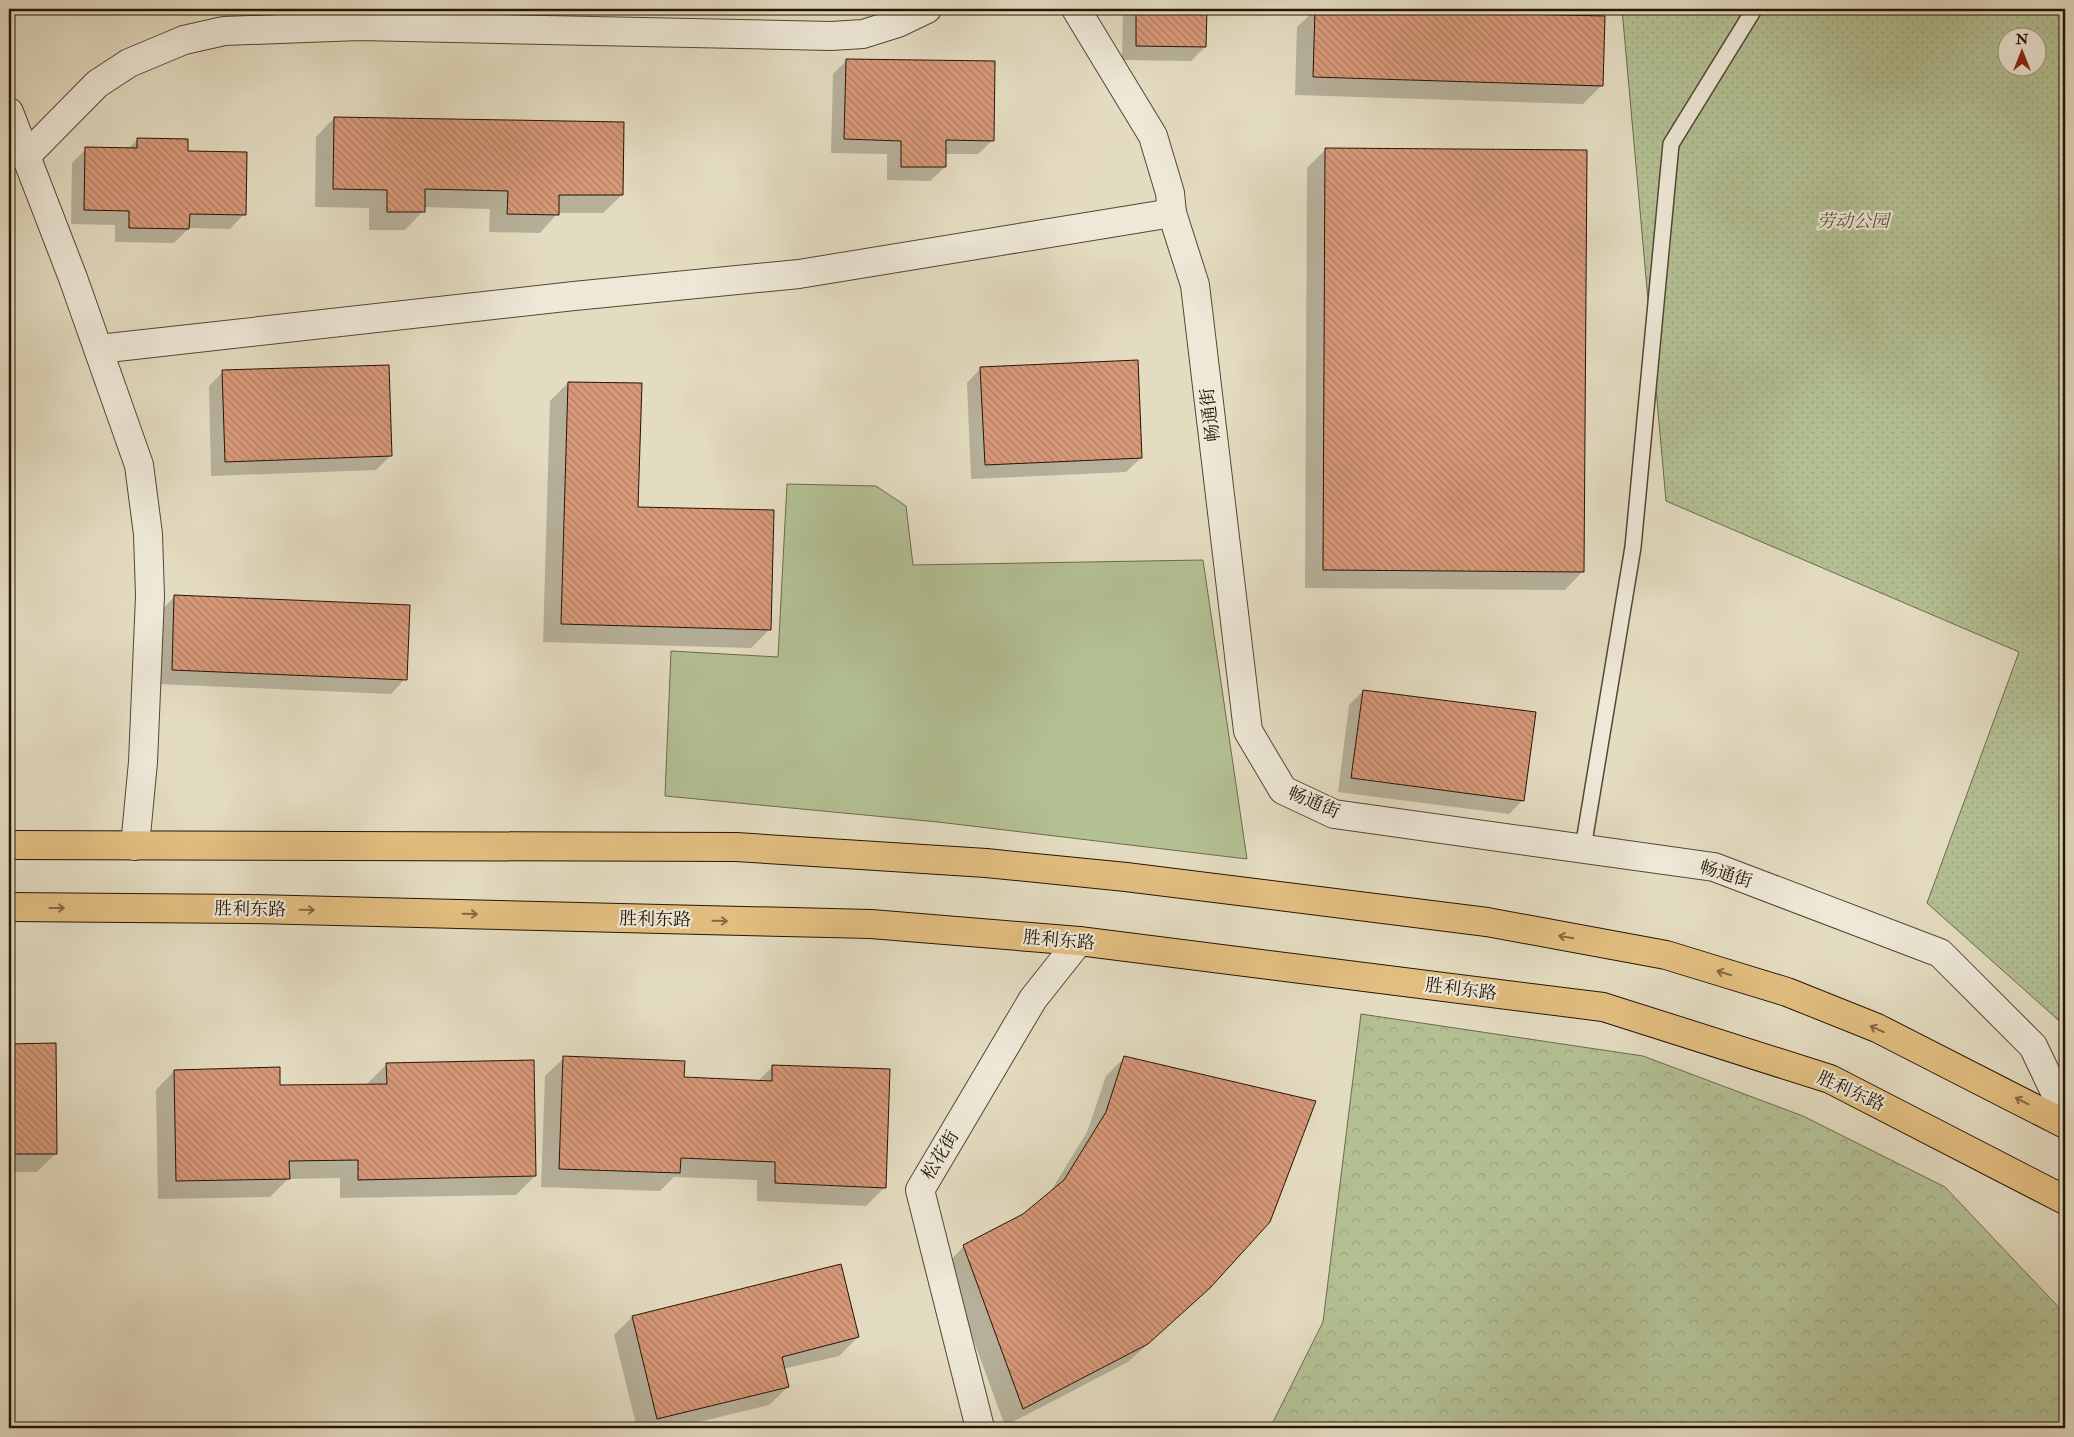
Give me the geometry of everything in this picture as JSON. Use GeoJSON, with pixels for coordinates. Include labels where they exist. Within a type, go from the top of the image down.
{"type":"FeatureCollection","features":[{"type":"Feature","properties":{"kind":"main road"},"geometry":{"type":"LineString","coordinates":[[9,845],[736,847],[854,853],[986,862],[1126,877],[1487,922],[1666,955],[1787,992],[1877,1028],[2065,1124]]}},
{"type":"Feature","properties":{"kind":"main road","name":"胜利东路"},"geometry":{"type":"LineString","coordinates":[[9,907],[249,909],[870,924],[1080,941],[1603,1007],[1830,1079],[2065,1200]]}},
{"type":"Feature","properties":{"kind":"street"},"geometry":{"type":"LineString","coordinates":[[26,156],[97,84],[130,63],[184,40],[224,31],[360,26],[831,36],[863,34],[898,23],[927,9]]}},
{"type":"Feature","properties":{"kind":"street","name":"畅通街"},"geometry":{"type":"LineString","coordinates":[[1076,9],[1153,136],[1170,193],[1172,213],[1195,285],[1248,731],[1283,790],[1334,814],[1714,867],[1940,953],[2033,1046],[2065,1114]]}},
{"type":"Feature","properties":{"kind":"street"},"geometry":{"type":"LineString","coordinates":[[9,112],[73,278],[139,465],[148,534],[150,606],[142,762],[135,846]]}},
{"type":"Feature","properties":{"kind":"street"},"geometry":{"type":"LineString","coordinates":[[98,349],[565,297],[799,274],[1172,213]]}},
{"type":"Feature","properties":{"kind":"street","name":"松花街"},"geometry":{"type":"LineString","coordinates":[[980,1428],[920,1190],[1032,999],[1080,941]]}},
{"type":"Feature","properties":{"kind":"lane"},"geometry":{"type":"LineString","coordinates":[[1583,848],[1633,547],[1671,144],[1753,11]]}},
{"type":"Feature","properties":{"kind":"green space","name":"劳动公园"},"geometry":{"type":"Polygon","coordinates":[[[1622,9],[2065,9],[2065,1026],[1927,903],[2019,652],[1666,501],[1622,9]]]}},
{"type":"Feature","properties":{"kind":"green space"},"geometry":{"type":"Polygon","coordinates":[[[787,484],[876,486],[906,506],[913,565],[1203,560],[1247,859],[938,822],[665,796],[671,651],[778,657],[787,484]]]}},
{"type":"Feature","properties":{"kind":"green space"},"geometry":{"type":"Polygon","coordinates":[[[1361,1014],[1643,1056],[1803,1116],[1945,1187],[2065,1314],[2065,1428],[1270,1428],[1323,1322],[1361,1014]]]}},
{"type":"Feature","properties":{"kind":"building"},"geometry":{"type":"Polygon","coordinates":[[[1136,9],[1207,9],[1206,47],[1136,46],[1136,9]]]}},
{"type":"Feature","properties":{"kind":"building"},"geometry":{"type":"Polygon","coordinates":[[[1315,9],[1605,16],[1603,86],[1313,77],[1315,9]]]}},
{"type":"Feature","properties":{"kind":"building"},"geometry":{"type":"Polygon","coordinates":[[[846,59],[995,61],[994,141],[946,140],[946,167],[901,167],[901,141],[844,139],[846,59]]]}},
{"type":"Feature","properties":{"kind":"building"},"geometry":{"type":"Polygon","coordinates":[[[334,117],[624,122],[623,195],[559,195],[559,215],[507,214],[508,191],[425,189],[425,212],[387,212],[387,190],[333,189],[334,117]]]}},
{"type":"Feature","properties":{"kind":"building"},"geometry":{"type":"Polygon","coordinates":[[[137,138],[188,139],[188,151],[247,152],[246,215],[190,214],[189,229],[129,228],[129,211],[84,210],[85,147],[137,148],[137,138]]]}},
{"type":"Feature","properties":{"kind":"building"},"geometry":{"type":"Polygon","coordinates":[[[1325,148],[1587,150],[1584,572],[1323,570],[1325,148]]]}},
{"type":"Feature","properties":{"kind":"building"},"geometry":{"type":"Polygon","coordinates":[[[1138,360],[1142,458],[985,465],[980,367],[1138,360]]]}},
{"type":"Feature","properties":{"kind":"building"},"geometry":{"type":"Polygon","coordinates":[[[389,365],[392,456],[225,462],[222,370],[389,365]]]}},
{"type":"Feature","properties":{"kind":"building"},"geometry":{"type":"Polygon","coordinates":[[[568,382],[642,383],[638,507],[774,510],[771,630],[561,624],[568,382]]]}},
{"type":"Feature","properties":{"kind":"building"},"geometry":{"type":"Polygon","coordinates":[[[174,595],[410,605],[407,680],[172,670],[174,595]]]}},
{"type":"Feature","properties":{"kind":"building"},"geometry":{"type":"Polygon","coordinates":[[[1363,690],[1536,712],[1524,801],[1351,778],[1363,690]]]}},
{"type":"Feature","properties":{"kind":"building"},"geometry":{"type":"Polygon","coordinates":[[[56,1043],[57,1154],[9,1154],[9,1044],[56,1043]]]}},
{"type":"Feature","properties":{"kind":"building"},"geometry":{"type":"Polygon","coordinates":[[[563,1056],[685,1061],[684,1077],[772,1081],[772,1065],[890,1069],[886,1188],[775,1183],[775,1162],[681,1158],[680,1173],[559,1169],[563,1056]]]}},
{"type":"Feature","properties":{"kind":"building"},"geometry":{"type":"Polygon","coordinates":[[[1124,1056],[1316,1101],[1270,1222],[1210,1288],[1148,1344],[1023,1409],[963,1245],[1023,1214],[1064,1180],[1106,1112],[1124,1056]]]}},
{"type":"Feature","properties":{"kind":"building"},"geometry":{"type":"Polygon","coordinates":[[[534,1060],[536,1176],[358,1180],[358,1160],[289,1161],[290,1179],[176,1181],[174,1070],[280,1067],[280,1085],[387,1084],[386,1063],[534,1060]]]}},
{"type":"Feature","properties":{"kind":"building"},"geometry":{"type":"Polygon","coordinates":[[[841,1264],[859,1337],[782,1357],[789,1387],[657,1419],[632,1316],[841,1264]]]}}]}
